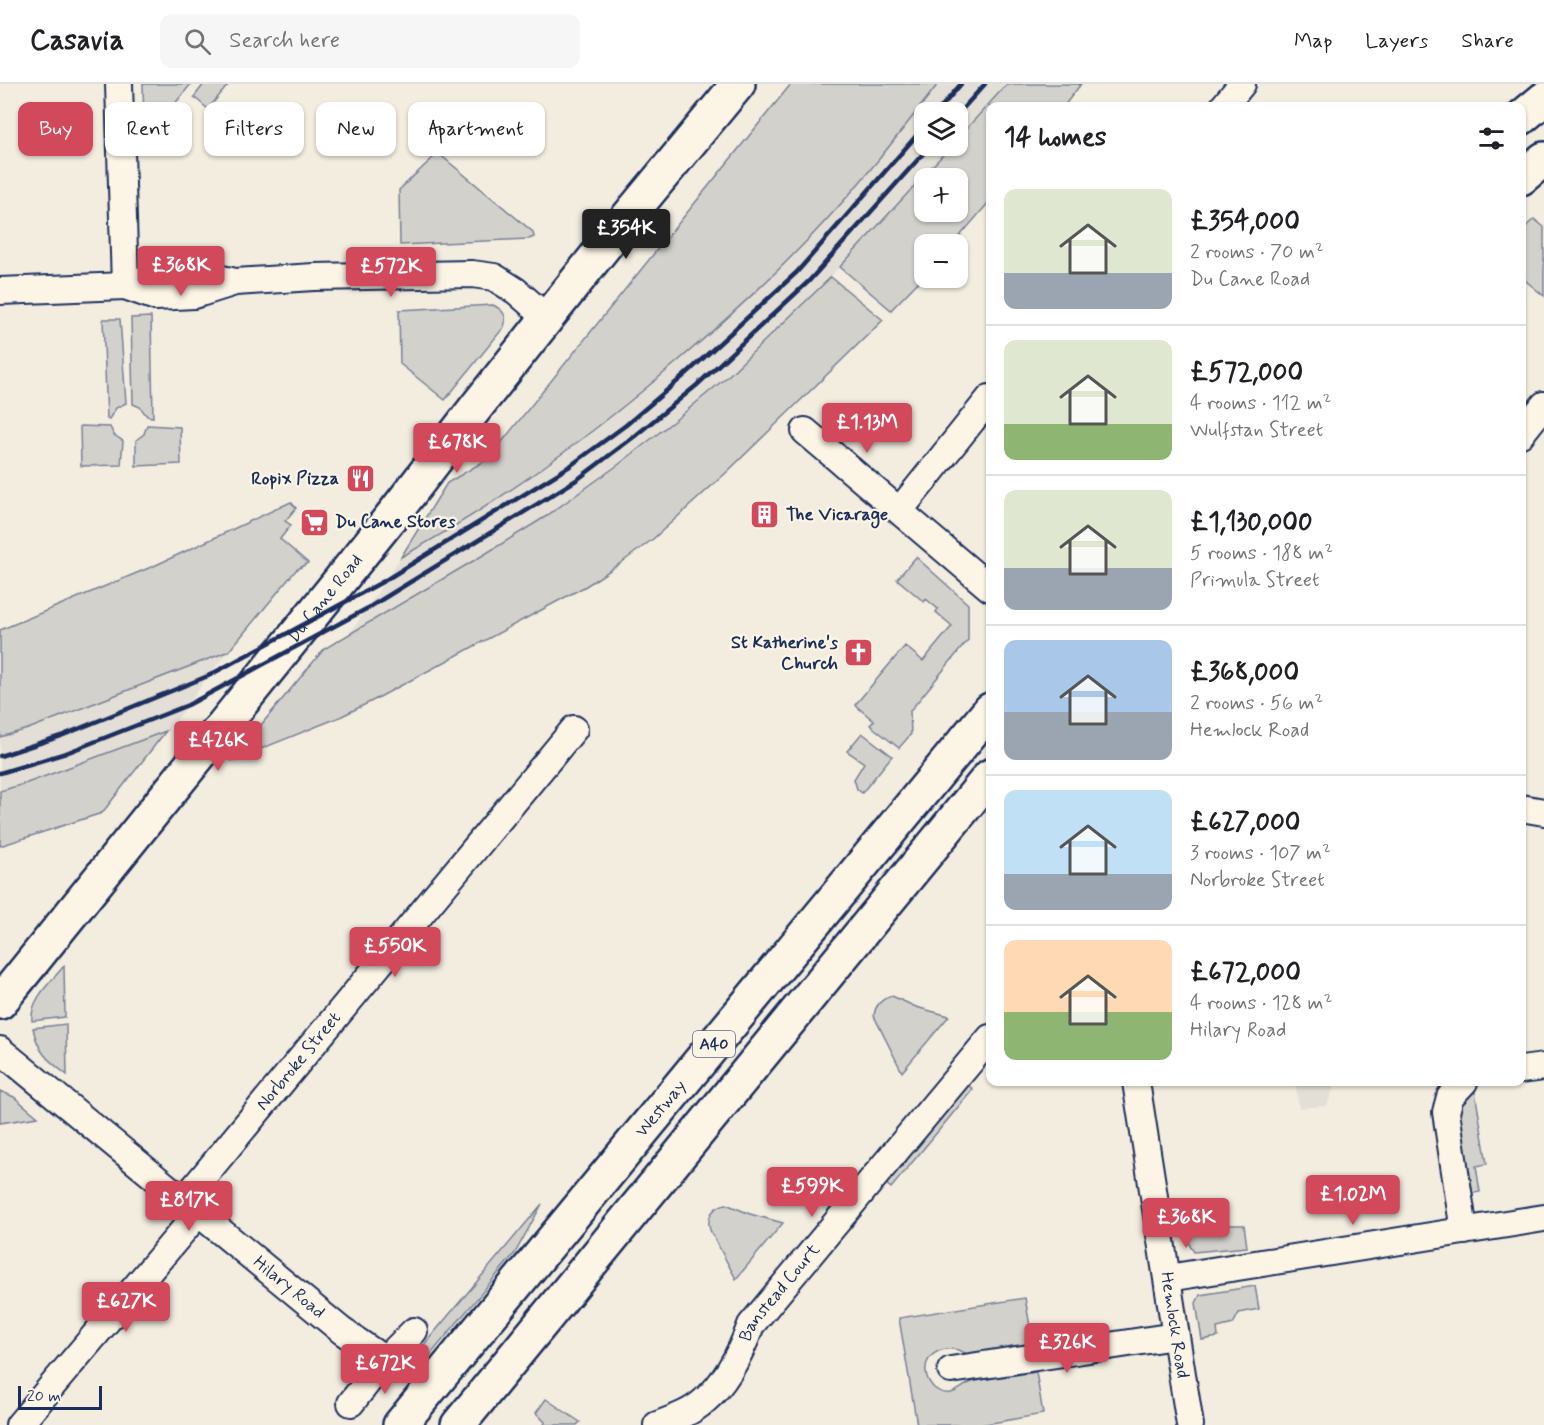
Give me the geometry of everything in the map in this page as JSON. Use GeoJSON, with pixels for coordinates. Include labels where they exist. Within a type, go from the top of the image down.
{"type":"FeatureCollection","features":[{"type":"Feature","properties":{"kind":"main road","name":"Du Cane Road"},"geometry":{"type":"LineString","coordinates":[[0,1002],[396,511],[547,318],[738,84]]}},
{"type":"Feature","properties":{"kind":"main road"},"geometry":{"type":"LineString","coordinates":[[1526,114],[1544,99]]}},
{"type":"Feature","properties":{"kind":"main road"},"geometry":{"type":"LineString","coordinates":[[1526,174],[1544,159]]}},
{"type":"Feature","properties":{"kind":"main road","name":"Westway"},"geometry":{"type":"LineString","coordinates":[[400,1425],[986,715]]}},
{"type":"Feature","properties":{"kind":"main road","name":"A40"},"geometry":{"type":"LineString","coordinates":[[459,1425],[986,781]]}},
{"type":"Feature","properties":{"kind":"street"},"geometry":{"type":"LineString","coordinates":[[119,84],[125,286]]}},
{"type":"Feature","properties":{"kind":"street"},"geometry":{"type":"LineString","coordinates":[[1227,102],[1242,84]]}},
{"type":"Feature","properties":{"kind":"street"},"geometry":{"type":"LineString","coordinates":[[0,291],[125,286],[156,297],[194,295],[235,282],[314,277],[472,274],[494,277],[516,291],[547,318]]}},
{"type":"Feature","properties":{"kind":"street"},"geometry":{"type":"LineString","coordinates":[[900,510],[986,403]]}},
{"type":"Feature","properties":{"kind":"street"},"geometry":{"type":"LineString","coordinates":[[1526,428],[1544,405]]}},
{"type":"Feature","properties":{"kind":"street"},"geometry":{"type":"LineString","coordinates":[[805,431],[986,585]]}},
{"type":"Feature","properties":{"kind":"street","name":"Norbroke Street"},"geometry":{"type":"LineString","coordinates":[[19,1425],[574,729]]}},
{"type":"Feature","properties":{"kind":"street"},"geometry":{"type":"LineString","coordinates":[[1526,809],[1544,812]]}},
{"type":"Feature","properties":{"kind":"street","name":"Banstead Court"},"geometry":{"type":"LineString","coordinates":[[657,1425],[681,1416],[704,1401],[731,1369],[751,1325],[986,1043]]}},
{"type":"Feature","properties":{"kind":"street","name":"Hilary Road"},"geometry":{"type":"LineString","coordinates":[[0,1050],[342,1331],[385,1360]]}},
{"type":"Feature","properties":{"kind":"street"},"geometry":{"type":"LineString","coordinates":[[1526,1069],[1544,1066]]}},
{"type":"Feature","properties":{"kind":"street","name":"Hemlock Road"},"geometry":{"type":"LineString","coordinates":[[1137,1086],[1190,1425]]}},
{"type":"Feature","properties":{"kind":"street"},"geometry":{"type":"LineString","coordinates":[[1460,1086],[1450,1097],[1446,1112],[1464,1231]]}},
{"type":"Feature","properties":{"kind":"street"},"geometry":{"type":"LineString","coordinates":[[1168,1278],[1544,1218]]}},
{"type":"Feature","properties":{"kind":"street"},"geometry":{"type":"LineString","coordinates":[[351,1403],[385,1360],[414,1331]]}},
{"type":"Feature","properties":{"kind":"street"},"geometry":{"type":"LineString","coordinates":[[951,1370],[1175,1336]]}},
{"type":"Feature","properties":{"kind":"shaded area"},"geometry":{"type":"Polygon","coordinates":[[[143,84],[191,84],[176,102],[143,102],[143,84]]]}},
{"type":"Feature","properties":{"kind":"shaded area"},"geometry":{"type":"Polygon","coordinates":[[[204,84],[229,84],[214,102],[204,102],[204,106],[194,97],[204,84]]]}},
{"type":"Feature","properties":{"kind":"shaded area"},"geometry":{"type":"Polygon","coordinates":[[[791,84],[938,84],[924,102],[914,102],[914,114],[829,217],[775,274],[717,327],[612,416],[545,466],[475,514],[401,557],[447,483],[488,459],[791,84]]]}},
{"type":"Feature","properties":{"kind":"shaded area"},"geometry":{"type":"Polygon","coordinates":[[[938,84],[1007,84],[991,102],[986,102],[986,107],[968,127],[968,102],[923,102],[938,84]]]}},
{"type":"Feature","properties":{"kind":"shaded area"},"geometry":{"type":"Polygon","coordinates":[[[1007,84],[1081,84],[1067,102],[991,102],[1007,84]]]}},
{"type":"Feature","properties":{"kind":"shaded area"},"geometry":{"type":"Polygon","coordinates":[[[986,107],[986,206],[962,234],[914,234],[914,286],[891,310],[840,267],[914,186],[914,222],[968,222],[968,168],[931,168],[942,156],[968,156],[968,127],[986,107]]]}},
{"type":"Feature","properties":{"kind":"shaded area"},"geometry":{"type":"Polygon","coordinates":[[[914,113],[914,156],[942,156],[931,168],[914,168],[914,186],[835,272],[741,365],[618,465],[545,517],[434,586],[349,635],[401,557],[434,539],[556,460],[717,328],[782,267],[830,216],[914,113]]]}},
{"type":"Feature","properties":{"kind":"shaded area"},"geometry":{"type":"Polygon","coordinates":[[[435,156],[442,156],[533,232],[534,237],[400,245],[399,190],[435,156]]]}},
{"type":"Feature","properties":{"kind":"shaded area"},"geometry":{"type":"Polygon","coordinates":[[[1534,219],[1544,227],[1544,296],[1526,281],[1526,226],[1534,219]]]}},
{"type":"Feature","properties":{"kind":"shaded area"},"geometry":{"type":"Polygon","coordinates":[[[831,277],[883,320],[727,472],[653,539],[586,586],[374,700],[340,717],[231,761],[324,649],[545,517],[618,465],[728,376],[831,277]]]}},
{"type":"Feature","properties":{"kind":"shaded area"},"geometry":{"type":"Polygon","coordinates":[[[493,305],[504,314],[504,327],[445,400],[400,364],[399,310],[493,305]]]}},
{"type":"Feature","properties":{"kind":"shaded area"},"geometry":{"type":"Polygon","coordinates":[[[151,317],[153,417],[147,416],[140,407],[133,404],[131,318],[151,317]]]}},
{"type":"Feature","properties":{"kind":"shaded area"},"geometry":{"type":"Polygon","coordinates":[[[103,319],[120,319],[126,403],[116,408],[109,419],[107,419],[103,319]]]}},
{"type":"Feature","properties":{"kind":"shaded area"},"geometry":{"type":"Polygon","coordinates":[[[147,425],[180,427],[181,464],[136,466],[136,440],[144,434],[147,425]]]}},
{"type":"Feature","properties":{"kind":"shaded area"},"geometry":{"type":"Polygon","coordinates":[[[80,426],[110,427],[114,435],[123,441],[121,465],[81,466],[80,426]]]}},
{"type":"Feature","properties":{"kind":"shaded area"},"geometry":{"type":"Polygon","coordinates":[[[291,502],[296,508],[285,521],[291,525],[280,539],[308,563],[296,570],[229,651],[28,729],[0,737],[0,630],[156,565],[291,502]]]}},
{"type":"Feature","properties":{"kind":"shaded area"},"geometry":{"type":"Polygon","coordinates":[[[916,557],[968,604],[968,640],[910,711],[911,734],[899,748],[870,725],[874,721],[855,705],[905,646],[923,661],[952,626],[936,612],[938,609],[926,599],[924,602],[897,579],[916,557]]]}},
{"type":"Feature","properties":{"kind":"shaded area"},"geometry":{"type":"Polygon","coordinates":[[[229,651],[177,720],[166,731],[0,791],[0,737],[28,729],[229,651]]]}},
{"type":"Feature","properties":{"kind":"shaded area"},"geometry":{"type":"Polygon","coordinates":[[[166,731],[102,813],[0,846],[0,791],[166,731]]]}},
{"type":"Feature","properties":{"kind":"shaded area"},"geometry":{"type":"Polygon","coordinates":[[[862,733],[892,756],[862,793],[857,789],[854,779],[864,763],[847,751],[862,733]]]}},
{"type":"Feature","properties":{"kind":"shaded area"},"geometry":{"type":"Polygon","coordinates":[[[64,966],[65,1017],[32,1021],[34,1005],[38,998],[64,966]]]}},
{"type":"Feature","properties":{"kind":"shaded area"},"geometry":{"type":"Polygon","coordinates":[[[892,996],[916,1007],[949,1016],[902,1072],[874,1016],[879,1003],[892,996]]]}},
{"type":"Feature","properties":{"kind":"shaded area"},"geometry":{"type":"Polygon","coordinates":[[[66,1024],[67,1075],[54,1065],[41,1050],[33,1028],[66,1024]]]}},
{"type":"Feature","properties":{"kind":"shaded area"},"geometry":{"type":"Polygon","coordinates":[[[968,1085],[973,1089],[891,1188],[885,1183],[968,1085]]]}},
{"type":"Feature","properties":{"kind":"shaded area"},"geometry":{"type":"Polygon","coordinates":[[[1296,1086],[1334,1086],[1327,1106],[1299,1108],[1296,1086]]]}},
{"type":"Feature","properties":{"kind":"shaded area"},"geometry":{"type":"Polygon","coordinates":[[[1474,1086],[1487,1164],[1476,1166],[1480,1192],[1469,1194],[1455,1111],[1474,1086]]]}},
{"type":"Feature","properties":{"kind":"shaded area"},"geometry":{"type":"Polygon","coordinates":[[[0,1091],[14,1097],[38,1117],[0,1123],[0,1091]]]}},
{"type":"Feature","properties":{"kind":"shaded area"},"geometry":{"type":"Polygon","coordinates":[[[542,1204],[515,1253],[426,1360],[417,1353],[542,1204]]]}},
{"type":"Feature","properties":{"kind":"shaded area"},"geometry":{"type":"Polygon","coordinates":[[[726,1204],[750,1214],[783,1223],[736,1279],[709,1225],[712,1213],[717,1207],[726,1204]]]}},
{"type":"Feature","properties":{"kind":"shaded area"},"geometry":{"type":"Polygon","coordinates":[[[1198,1207],[1200,1216],[1213,1214],[1223,1225],[1244,1225],[1247,1247],[1194,1252],[1190,1246],[1183,1210],[1198,1207]]]}},
{"type":"Feature","properties":{"kind":"shaded area"},"geometry":{"type":"Polygon","coordinates":[[[1255,1286],[1259,1309],[1239,1313],[1233,1324],[1217,1328],[1218,1337],[1202,1340],[1196,1303],[1200,1295],[1255,1286]]]}},
{"type":"Feature","properties":{"kind":"shaded area"},"geometry":{"type":"Polygon","coordinates":[[[1025,1298],[1033,1343],[967,1354],[947,1349],[938,1351],[931,1356],[926,1371],[934,1388],[949,1393],[972,1382],[1036,1372],[1043,1414],[980,1425],[917,1425],[899,1318],[1025,1298]]]}},
{"type":"Feature","properties":{"kind":"shaded area"},"geometry":{"type":"Polygon","coordinates":[[[546,1399],[580,1422],[577,1425],[544,1425],[545,1422],[536,1413],[546,1399]]]}},
{"type":"Feature","properties":{"kind":"railway"},"geometry":{"type":"LineString","coordinates":[[946,102],[961,84]]}},
{"type":"Feature","properties":{"kind":"railway"},"geometry":{"type":"LineString","coordinates":[[968,103],[985,84]]}},
{"type":"Feature","properties":{"kind":"railway"},"geometry":{"type":"LineString","coordinates":[[0,756],[61,736],[208,676],[384,581],[570,466],[626,425],[686,374],[797,272],[914,138]]}},
{"type":"Feature","properties":{"kind":"railway"},"geometry":{"type":"LineString","coordinates":[[0,773],[66,753],[188,705],[368,608],[578,479],[697,385],[809,281],[921,156]]}},
{"type":"Feature","properties":{"kind":"place","name":"Ropix Pizza"},"geometry":{"type":"Point","coordinates":[360,479]}},
{"type":"Feature","properties":{"kind":"place","name":"The Vicarage"},"geometry":{"type":"Point","coordinates":[765,515]}},
{"type":"Feature","properties":{"kind":"place","name":"Du Cane Stores"},"geometry":{"type":"Point","coordinates":[314,522]}},
{"type":"Feature","properties":{"kind":"place","name":"St Katherine's Church"},"geometry":{"type":"Point","coordinates":[859,653]}}]}
